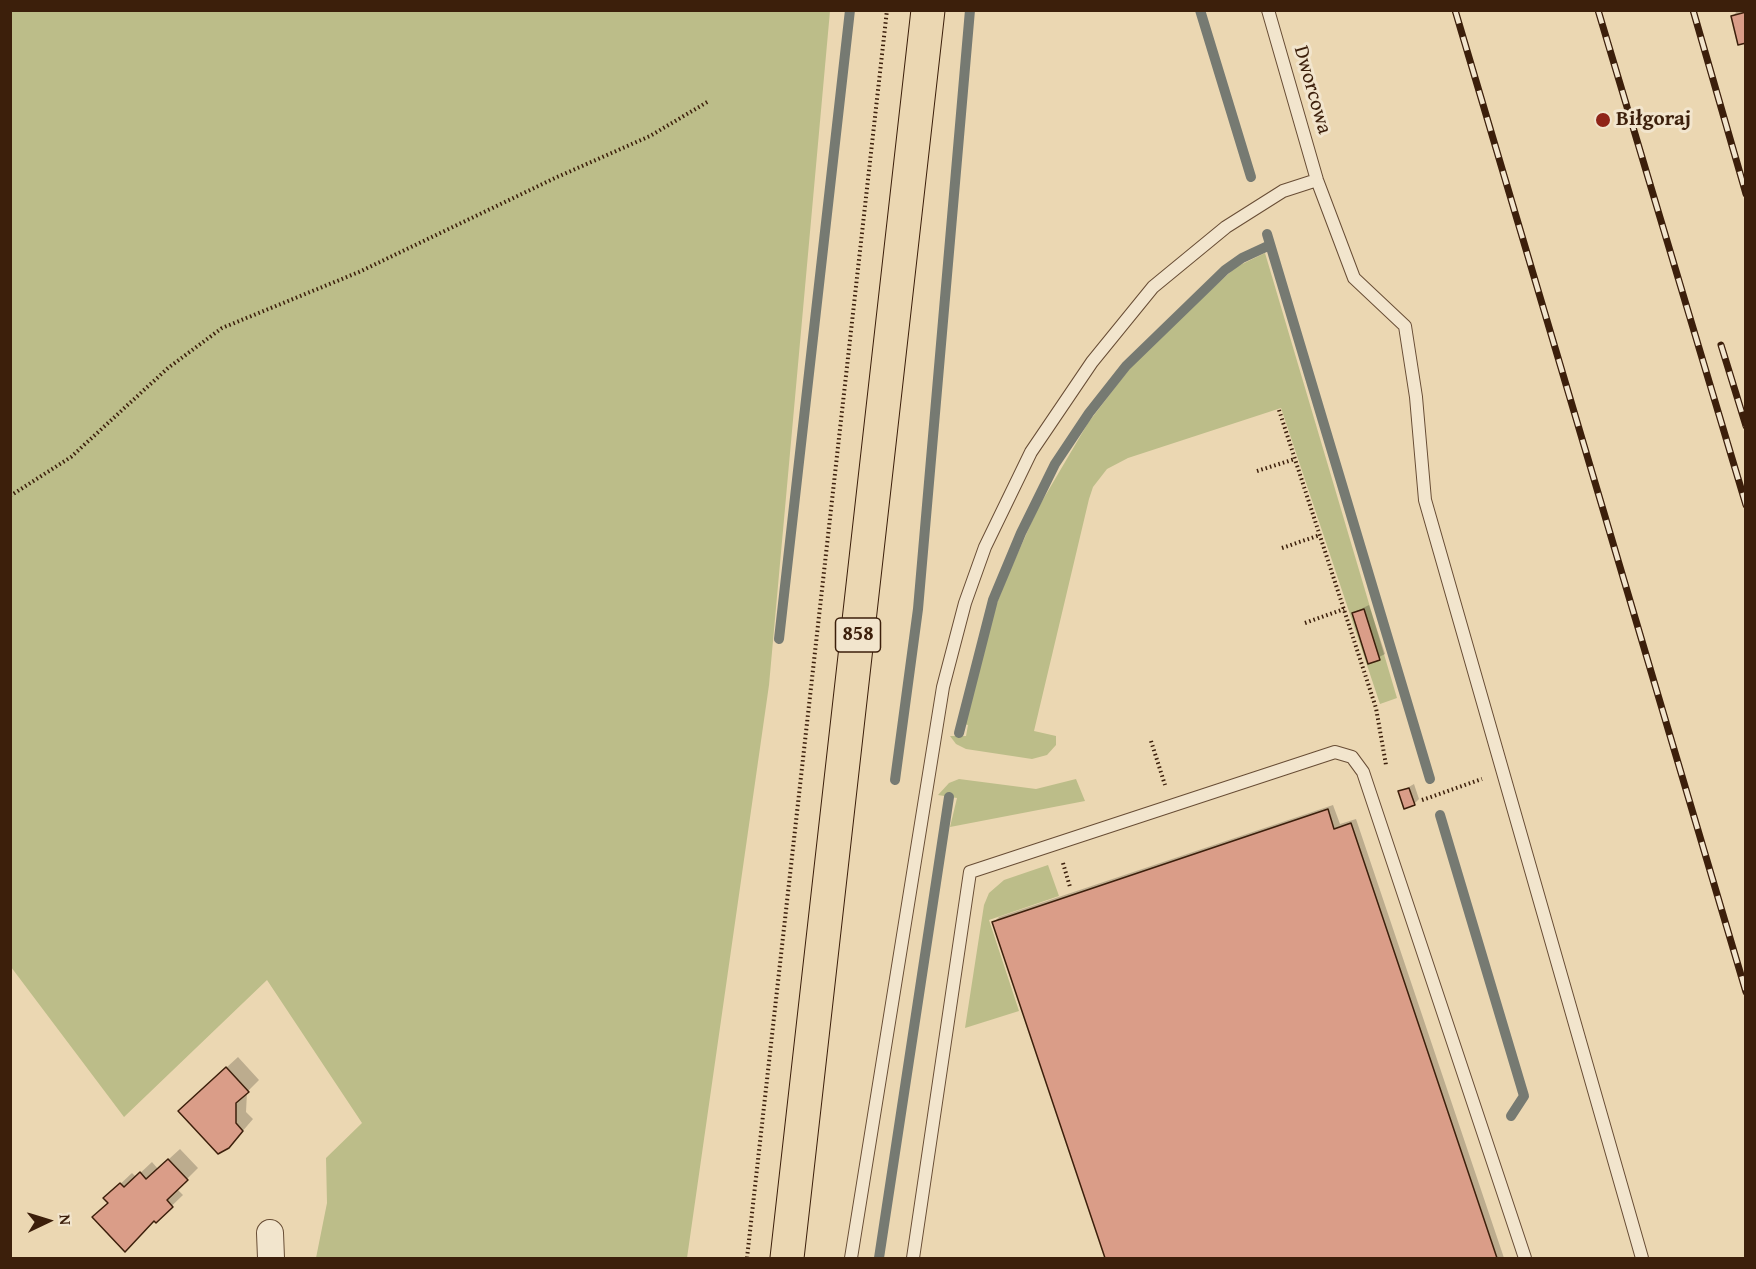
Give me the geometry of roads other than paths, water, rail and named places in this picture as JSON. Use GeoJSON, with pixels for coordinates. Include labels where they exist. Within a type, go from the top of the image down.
{"type":"FeatureCollection","features":[{"type":"Feature","properties":{"kind":"main road","name":"858"},"geometry":{"type":"LineString","coordinates":[[787,1258],[928,10]]}},
{"type":"Feature","properties":{"kind":"street"},"geometry":{"type":"LineString","coordinates":[[270,1233],[271,1258]]}},
{"type":"Feature","properties":{"kind":"lane","name":"Dworcowa"},"geometry":{"type":"LineString","coordinates":[[1268,10],[1317,180],[1354,278],[1405,326],[1416,397],[1425,500],[1642,1258]]}},
{"type":"Feature","properties":{"kind":"lane"},"geometry":{"type":"LineString","coordinates":[[852,1258],[941,699],[965,603],[985,547],[1030,452],[1092,362],[1153,287],[1226,227],[1283,191],[1317,180]]}},
{"type":"Feature","properties":{"kind":"lane"},"geometry":{"type":"LineString","coordinates":[[913,1258],[970,872],[1335,752],[1352,757],[1363,772],[1525,1258]]}},
{"type":"Feature","properties":{"kind":"waterway"},"geometry":{"type":"LineString","coordinates":[[779,639],[850,10]]}},
{"type":"Feature","properties":{"kind":"waterway"},"geometry":{"type":"LineString","coordinates":[[895,780],[918,609],[970,10]]}},
{"type":"Feature","properties":{"kind":"waterway"},"geometry":{"type":"LineString","coordinates":[[1200,10],[1251,177]]}},
{"type":"Feature","properties":{"kind":"waterway"},"geometry":{"type":"LineString","coordinates":[[1267,234],[1430,779]]}},
{"type":"Feature","properties":{"kind":"waterway"},"geometry":{"type":"LineString","coordinates":[[959,733],[993,600],[1021,533],[1055,464],[1089,413],[1126,366],[1225,270],[1242,258],[1270,245]]}},
{"type":"Feature","properties":{"kind":"waterway"},"geometry":{"type":"LineString","coordinates":[[879,1258],[949,797]]}},
{"type":"Feature","properties":{"kind":"waterway"},"geometry":{"type":"LineString","coordinates":[[1440,815],[1524,1096],[1511,1116]]}},
{"type":"Feature","properties":{"kind":"railway"},"geometry":{"type":"LineString","coordinates":[[1455,10],[1746,992]]}},
{"type":"Feature","properties":{"kind":"railway"},"geometry":{"type":"LineString","coordinates":[[1598,10],[1746,505]]}},
{"type":"Feature","properties":{"kind":"railway"},"geometry":{"type":"LineString","coordinates":[[1693,10],[1746,194]]}},
{"type":"Feature","properties":{"kind":"railway"},"geometry":{"type":"LineString","coordinates":[[1721,345],[1746,426]]}},
{"type":"Feature","properties":{"kind":"place","name":"Biłgoraj"},"geometry":{"type":"Point","coordinates":[1603,120]}}]}
